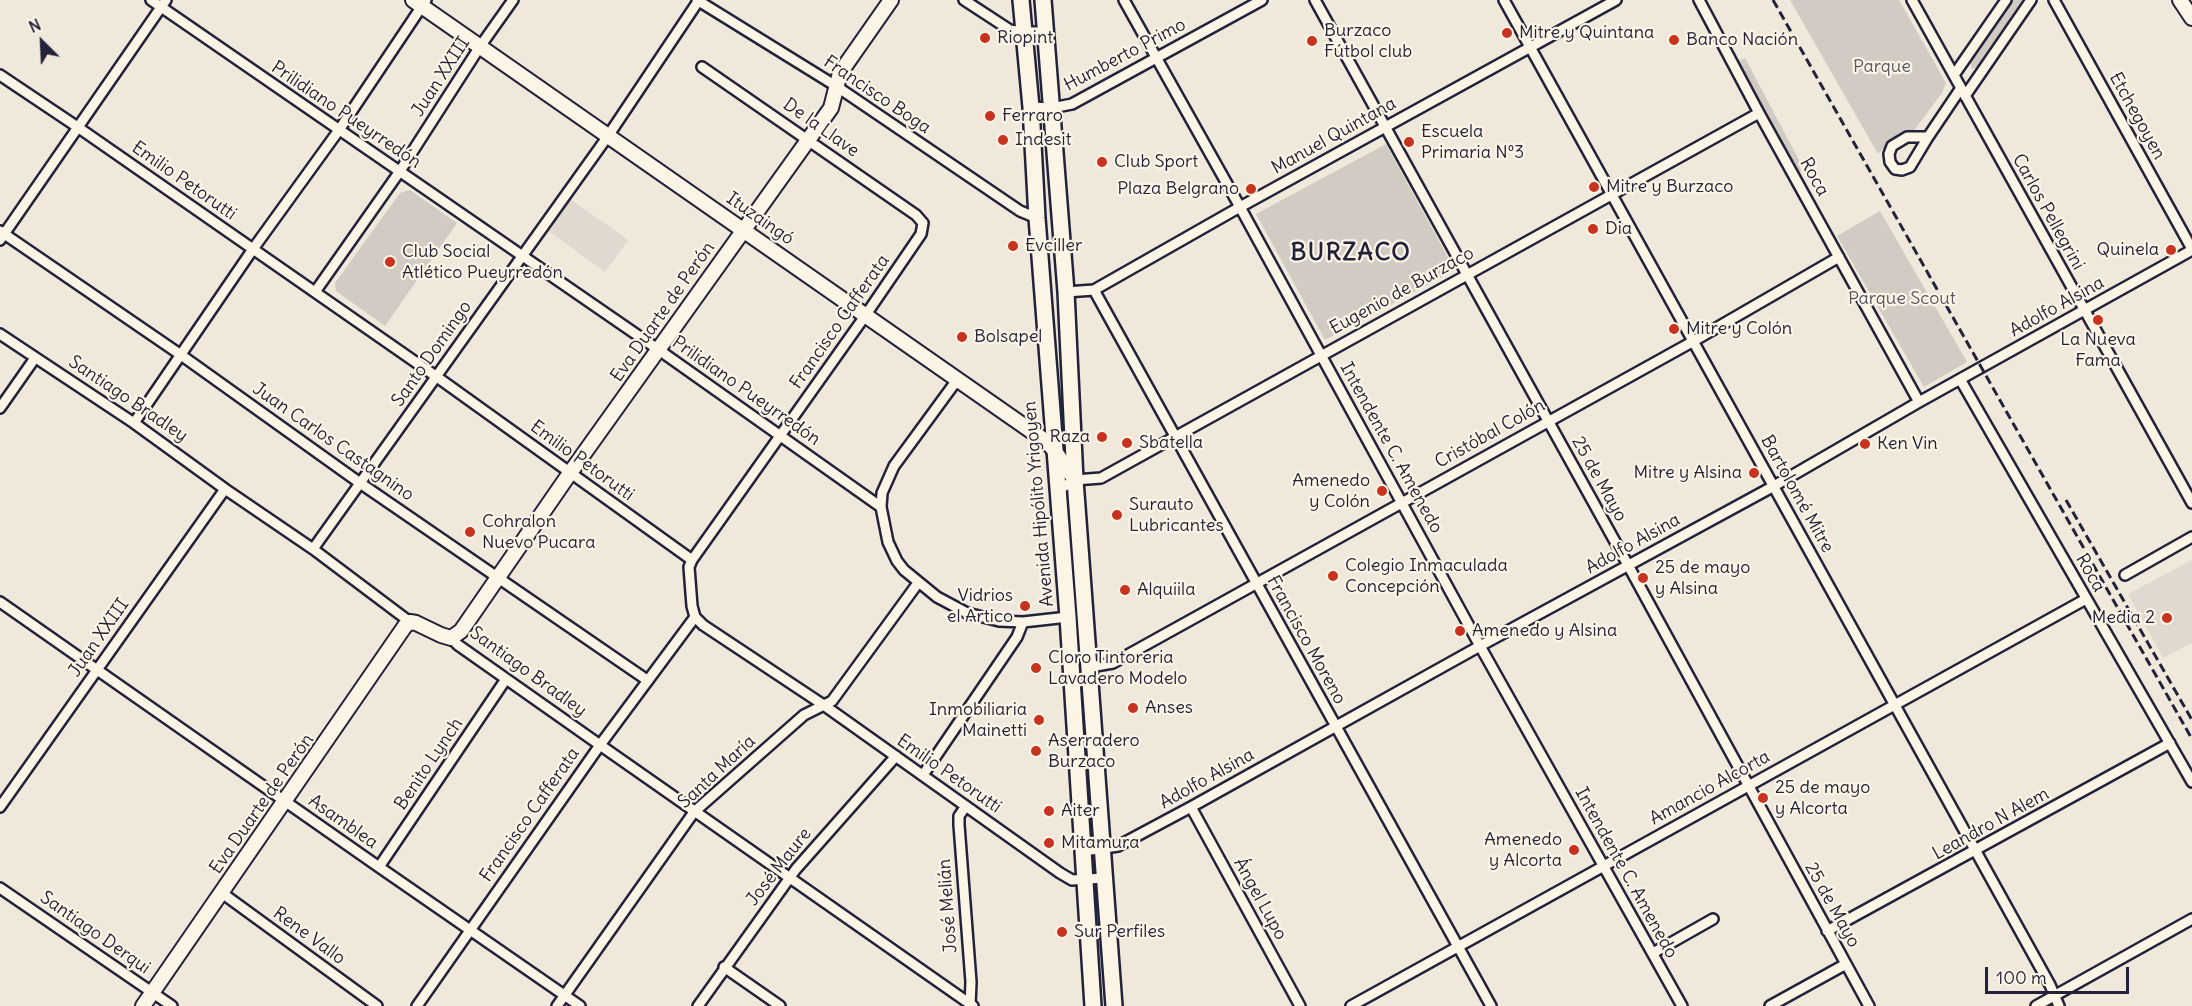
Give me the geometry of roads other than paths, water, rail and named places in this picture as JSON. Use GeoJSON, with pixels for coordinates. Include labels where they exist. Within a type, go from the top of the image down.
{"type":"FeatureCollection","features":[{"type":"Feature","properties":{"kind":"main road","name":"Avenida Hipólito Yrigoyen"},"geometry":{"type":"LineString","coordinates":[[1021,0],[1031,106],[1037,218],[1068,617],[1094,1006]]}},
{"type":"Feature","properties":{"kind":"main road","name":"Avenida Hipólito Yrigoyen"},"geometry":{"type":"LineString","coordinates":[[1043,0],[1066,292],[1075,480],[1114,1006]]}},
{"type":"Feature","properties":{"kind":"street","name":"Prilidiano Pueyrredón"},"geometry":{"type":"LineString","coordinates":[[151,0],[164,4],[339,129],[881,507]]}},
{"type":"Feature","properties":{"kind":"street","name":"Juan XXIII"},"geometry":{"type":"LineString","coordinates":[[315,292],[400,171],[479,48],[513,0]]}},
{"type":"Feature","properties":{"kind":"street","name":"Francisco Boga"},"geometry":{"type":"LineString","coordinates":[[698,0],[836,86],[1020,211],[1037,218]]}},
{"type":"Feature","properties":{"kind":"street","name":"Santo Domingo"},"geometry":{"type":"LineString","coordinates":[[313,549],[609,136],[698,0]]}},
{"type":"Feature","properties":{"kind":"street","name":"Eva Duarte de Perón"},"geometry":{"type":"LineString","coordinates":[[451,638],[461,631],[570,473],[809,140],[834,103],[840,73],[891,0]]}},
{"type":"Feature","properties":{"kind":"street"},"geometry":{"type":"LineString","coordinates":[[964,0],[1002,26],[1024,32],[1046,32]]}},
{"type":"Feature","properties":{"kind":"street","name":"Intendente C. Amenedo"},"geometry":{"type":"LineString","coordinates":[[1124,0],[1480,646],[1682,1006]]}},
{"type":"Feature","properties":{"kind":"street","name":"Humberto Primo"},"geometry":{"type":"LineString","coordinates":[[1031,106],[1052,108],[1072,104],[1262,0]]}},
{"type":"Feature","properties":{"kind":"street","name":"25 de Mayo"},"geometry":{"type":"LineString","coordinates":[[1314,0],[1628,565],[1869,1006]]}},
{"type":"Feature","properties":{"kind":"street","name":"Bartolomé Mitre"},"geometry":{"type":"LineString","coordinates":[[1504,0],[1895,704],[2059,1006]]}},
{"type":"Feature","properties":{"kind":"street","name":"Manuel Quintana"},"geometry":{"type":"LineString","coordinates":[[1066,292],[1094,290],[1616,0]]}},
{"type":"Feature","properties":{"kind":"street","name":"Roca"},"geometry":{"type":"LineString","coordinates":[[1699,0],[1919,402]]}},
{"type":"Feature","properties":{"kind":"street","name":"Carlos Pellegrini"},"geometry":{"type":"LineString","coordinates":[[1912,0],[2192,503]]}},
{"type":"Feature","properties":{"kind":"street"},"geometry":{"type":"LineString","coordinates":[[1954,75],[2006,0]]}},
{"type":"Feature","properties":{"kind":"street"},"geometry":{"type":"LineString","coordinates":[[1928,137],[1907,137],[1892,146],[1889,154],[1890,162],[1895,169],[1902,170],[1910,167],[1928,137],[2031,0]]}},
{"type":"Feature","properties":{"kind":"street","name":"Etchegoyen"},"geometry":{"type":"LineString","coordinates":[[2054,0],[2192,250]]}},
{"type":"Feature","properties":{"kind":"street"},"geometry":{"type":"LineString","coordinates":[[2180,0],[2192,18]]}},
{"type":"Feature","properties":{"kind":"street"},"geometry":{"type":"LineString","coordinates":[[134,423],[253,249],[339,129],[420,2]]}},
{"type":"Feature","properties":{"kind":"street","name":"Ituzaingó"},"geometry":{"type":"LineString","coordinates":[[420,2],[479,48],[744,230],[1054,450],[1075,480]]}},
{"type":"Feature","properties":{"kind":"street"},"geometry":{"type":"LineString","coordinates":[[1,235],[79,128],[164,4]]}},
{"type":"Feature","properties":{"kind":"street","name":"De la Llave"},"geometry":{"type":"LineString","coordinates":[[702,67],[920,218]]}},
{"type":"Feature","properties":{"kind":"street","name":"Emilio Petorutti"},"geometry":{"type":"LineString","coordinates":[[0,75],[315,292],[692,560]]}},
{"type":"Feature","properties":{"kind":"street","name":"Eugenio de Burzaco"},"geometry":{"type":"LineString","coordinates":[[1058,490],[1075,480],[1101,478],[1759,113]]}},
{"type":"Feature","properties":{"kind":"street","name":"Francisco Cafferata"},"geometry":{"type":"LineString","coordinates":[[692,560],[866,316],[921,234],[923,223],[920,218]]}},
{"type":"Feature","properties":{"kind":"street","name":"Juan Carlos Castagnino"},"geometry":{"type":"LineString","coordinates":[[1,235],[181,355],[360,483],[647,680]]}},
{"type":"Feature","properties":{"kind":"street","name":"Adolfo Alsina"},"geometry":{"type":"LineString","coordinates":[[1084,851],[1118,846],[1191,807],[1774,486],[1919,402],[2192,250]]}},
{"type":"Feature","properties":{"kind":"street","name":"Cristóbal Colón"},"geometry":{"type":"LineString","coordinates":[[1090,667],[1113,663],[1401,501],[1692,342],[1839,257]]}},
{"type":"Feature","properties":{"kind":"street","name":"Francisco Moreno"},"geometry":{"type":"LineString","coordinates":[[1094,290],[1174,438],[1491,1006]]}},
{"type":"Feature","properties":{"kind":"street","name":"Santiago Bradley"},"geometry":{"type":"LineString","coordinates":[[0,334],[134,423],[313,549],[410,622],[451,638],[694,812],[971,1005]]}},
{"type":"Feature","properties":{"kind":"street"},"geometry":{"type":"LineString","coordinates":[[0,408],[35,358]]}},
{"type":"Feature","properties":{"kind":"street","name":"Roca"},"geometry":{"type":"LineString","coordinates":[[1960,379],[2192,782]]}},
{"type":"Feature","properties":{"kind":"street"},"geometry":{"type":"LineString","coordinates":[[957,380],[894,466],[882,494],[881,507],[885,532],[892,552],[904,570],[918,583],[937,597],[967,613],[983,618],[1023,622],[1068,617]]}},
{"type":"Feature","properties":{"kind":"street","name":"Juan XXIII"},"geometry":{"type":"LineString","coordinates":[[0,807],[225,489]]}},
{"type":"Feature","properties":{"kind":"street"},"geometry":{"type":"LineString","coordinates":[[2125,574],[2192,537]]}},
{"type":"Feature","properties":{"kind":"street"},"geometry":{"type":"LineString","coordinates":[[692,560],[689,567],[695,617]]}},
{"type":"Feature","properties":{"kind":"street","name":"Santa María"},"geometry":{"type":"LineString","coordinates":[[557,1006],[694,812],[804,715],[825,706],[837,696],[918,583]]}},
{"type":"Feature","properties":{"kind":"street","name":"Amancio Alcorta"},"geometry":{"type":"LineString","coordinates":[[1351,1006],[2086,600]]}},
{"type":"Feature","properties":{"kind":"street","name":"Asamblea"},"geometry":{"type":"LineString","coordinates":[[0,602],[580,1006]]}},
{"type":"Feature","properties":{"kind":"street","name":"Emilio Petorutti"},"geometry":{"type":"LineString","coordinates":[[695,617],[703,625],[825,706],[1060,873],[1072,880],[1104,878]]}},
{"type":"Feature","properties":{"kind":"street","name":"Francisco Cafferata"},"geometry":{"type":"LineString","coordinates":[[417,1006],[600,745],[695,617]]}},
{"type":"Feature","properties":{"kind":"street","name":"Eva Duarte de Perón"},"geometry":{"type":"LineString","coordinates":[[143,1006],[405,626],[410,622]]}},
{"type":"Feature","properties":{"kind":"street"},"geometry":{"type":"LineString","coordinates":[[923,775],[1017,637],[1023,622]]}},
{"type":"Feature","properties":{"kind":"street","name":"Benito Lynch"},"geometry":{"type":"LineString","coordinates":[[379,867],[506,679]]}},
{"type":"Feature","properties":{"kind":"street","name":"Leandro N Alem"},"geometry":{"type":"LineString","coordinates":[[1827,932],[2170,743]]}},
{"type":"Feature","properties":{"kind":"street","name":"José Maure"},"geometry":{"type":"LineString","coordinates":[[698,1006],[789,878],[896,756]]}},
{"type":"Feature","properties":{"kind":"street","name":"José Melián"},"geometry":{"type":"LineString","coordinates":[[966,806],[959,816],[959,825],[971,1005]]}},
{"type":"Feature","properties":{"kind":"street","name":"Ángel Lupo"},"geometry":{"type":"LineString","coordinates":[[1191,807],[1300,1006]]}},
{"type":"Feature","properties":{"kind":"street","name":"Santiago Derqui"},"geometry":{"type":"LineString","coordinates":[[0,888],[172,1006]]}},
{"type":"Feature","properties":{"kind":"street","name":"Rene Vallo"},"geometry":{"type":"LineString","coordinates":[[222,893],[376,1006]]}},
{"type":"Feature","properties":{"kind":"street"},"geometry":{"type":"LineString","coordinates":[[2036,1006],[2192,918]]}},
{"type":"Feature","properties":{"kind":"street"},"geometry":{"type":"LineString","coordinates":[[1653,953],[1713,919]]}},
{"type":"Feature","properties":{"kind":"street"},"geometry":{"type":"LineString","coordinates":[[1770,1006],[1846,964]]}},
{"type":"Feature","properties":{"kind":"street"},"geometry":{"type":"LineString","coordinates":[[724,967],[780,1006]]}},
{"type":"Feature","properties":{"kind":"railway"},"geometry":{"type":"LineString","coordinates":[[1773,0],[2192,739]]}},
{"type":"Feature","properties":{"kind":"railway"},"geometry":{"type":"LineString","coordinates":[[2066,500],[2192,720]]}},
{"type":"Feature","properties":{"kind":"place","name":"Mitre y Quintana"},"geometry":{"type":"Point","coordinates":[1507,33]}},
{"type":"Feature","properties":{"kind":"place","name":"Riopint"},"geometry":{"type":"Point","coordinates":[985,38]}},
{"type":"Feature","properties":{"kind":"place","name":"Banco Nación"},"geometry":{"type":"Point","coordinates":[1674,40]}},
{"type":"Feature","properties":{"kind":"place","name":"Burzaco Fútbol club"},"geometry":{"type":"Point","coordinates":[1312,41]}},
{"type":"Feature","properties":{"kind":"place","name":"Ferraro"},"geometry":{"type":"Point","coordinates":[990,116]}},
{"type":"Feature","properties":{"kind":"place","name":"Indesit"},"geometry":{"type":"Point","coordinates":[1003,140]}},
{"type":"Feature","properties":{"kind":"place","name":"Escuela Primaria Nº3"},"geometry":{"type":"Point","coordinates":[1409,142]}},
{"type":"Feature","properties":{"kind":"place","name":"Club Sport"},"geometry":{"type":"Point","coordinates":[1102,162]}},
{"type":"Feature","properties":{"kind":"place","name":"Mitre y Burzaco"},"geometry":{"type":"Point","coordinates":[1594,187]}},
{"type":"Feature","properties":{"kind":"place","name":"Plaza Belgrano"},"geometry":{"type":"Point","coordinates":[1251,189]}},
{"type":"Feature","properties":{"kind":"place","name":"Dia"},"geometry":{"type":"Point","coordinates":[1593,229]}},
{"type":"Feature","properties":{"kind":"place","name":"Evciller"},"geometry":{"type":"Point","coordinates":[1013,246]}},
{"type":"Feature","properties":{"kind":"place","name":"Quinela"},"geometry":{"type":"Point","coordinates":[2171,250]}},
{"type":"Feature","properties":{"kind":"place","name":"Club Social Atlético Pueyrredón"},"geometry":{"type":"Point","coordinates":[390,262]}},
{"type":"Feature","properties":{"kind":"place","name":"La Nueva Fama"},"geometry":{"type":"Point","coordinates":[2098,320]}},
{"type":"Feature","properties":{"kind":"place","name":"Mitre y Colón"},"geometry":{"type":"Point","coordinates":[1674,329]}},
{"type":"Feature","properties":{"kind":"place","name":"Bolsapel"},"geometry":{"type":"Point","coordinates":[962,337]}},
{"type":"Feature","properties":{"kind":"place","name":"Raza"},"geometry":{"type":"Point","coordinates":[1102,437]}},
{"type":"Feature","properties":{"kind":"place","name":"Sbatella"},"geometry":{"type":"Point","coordinates":[1127,443]}},
{"type":"Feature","properties":{"kind":"place","name":"Ken Vin"},"geometry":{"type":"Point","coordinates":[1865,444]}},
{"type":"Feature","properties":{"kind":"place","name":"Mitre y Alsina"},"geometry":{"type":"Point","coordinates":[1754,473]}},
{"type":"Feature","properties":{"kind":"place","name":"Amenedo y Colón"},"geometry":{"type":"Point","coordinates":[1382,491]}},
{"type":"Feature","properties":{"kind":"place","name":"Surauto Lubricantes"},"geometry":{"type":"Point","coordinates":[1117,515]}},
{"type":"Feature","properties":{"kind":"place","name":"Cohralon Nuevo Pucara"},"geometry":{"type":"Point","coordinates":[470,532]}},
{"type":"Feature","properties":{"kind":"place","name":"Colegio Inmaculada Concepción"},"geometry":{"type":"Point","coordinates":[1333,576]}},
{"type":"Feature","properties":{"kind":"place","name":"25 de mayo y Alsina"},"geometry":{"type":"Point","coordinates":[1643,578]}},
{"type":"Feature","properties":{"kind":"place","name":"Alquiila"},"geometry":{"type":"Point","coordinates":[1125,590]}},
{"type":"Feature","properties":{"kind":"place","name":"Vidrios el Artico"},"geometry":{"type":"Point","coordinates":[1025,606]}},
{"type":"Feature","properties":{"kind":"place","name":"Media 2"},"geometry":{"type":"Point","coordinates":[2167,618]}},
{"type":"Feature","properties":{"kind":"place","name":"Amenedo y Alsina"},"geometry":{"type":"Point","coordinates":[1460,631]}},
{"type":"Feature","properties":{"kind":"place","name":"Cloro Tintoreria Lavadero Modelo"},"geometry":{"type":"Point","coordinates":[1036,668]}},
{"type":"Feature","properties":{"kind":"place","name":"Anses"},"geometry":{"type":"Point","coordinates":[1133,708]}},
{"type":"Feature","properties":{"kind":"place","name":"Inmobiliaria Mainetti"},"geometry":{"type":"Point","coordinates":[1039,720]}},
{"type":"Feature","properties":{"kind":"place","name":"Aserradero Burzaco"},"geometry":{"type":"Point","coordinates":[1036,751]}},
{"type":"Feature","properties":{"kind":"place","name":"25 de mayo y Alcorta"},"geometry":{"type":"Point","coordinates":[1763,798]}},
{"type":"Feature","properties":{"kind":"place","name":"Aiter"},"geometry":{"type":"Point","coordinates":[1049,811]}},
{"type":"Feature","properties":{"kind":"place","name":"Mitamura"},"geometry":{"type":"Point","coordinates":[1049,843]}},
{"type":"Feature","properties":{"kind":"place","name":"Amenedo y Alcorta"},"geometry":{"type":"Point","coordinates":[1574,850]}},
{"type":"Feature","properties":{"kind":"place","name":"Sur Perfiles"},"geometry":{"type":"Point","coordinates":[1062,932]}},
{"type":"Feature","properties":{"kind":"district","name":"BURZACO"},"geometry":{"type":"Point","coordinates":[1351,253]}},
{"type":"Feature","properties":{"kind":"park label","name":"Parque"},"geometry":{"type":"Point","coordinates":[1882,67]}},
{"type":"Feature","properties":{"kind":"park label","name":"Parque Scout"},"geometry":{"type":"Point","coordinates":[1902,299]}}]}
